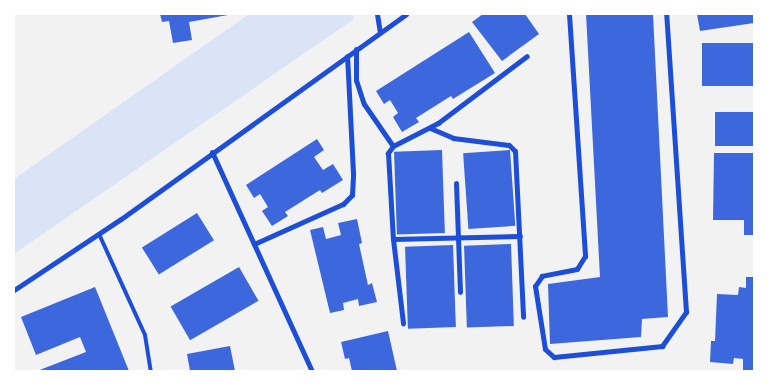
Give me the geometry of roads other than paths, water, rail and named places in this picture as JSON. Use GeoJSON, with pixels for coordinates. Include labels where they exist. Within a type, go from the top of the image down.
{"type":"FeatureCollection","features":[{"type":"Feature","properties":{"kind":"street"},"geometry":{"type":"LineString","coordinates":[[377,14],[380,32]]}},
{"type":"Feature","properties":{"kind":"street"},"geometry":{"type":"LineString","coordinates":[[14,290],[99,234],[406,14]]}},
{"type":"Feature","properties":{"kind":"street"},"geometry":{"type":"LineString","coordinates":[[569,14],[585,256],[577,269],[542,276],[535,286],[545,349],[554,357],[662,346],[686,312],[666,14]]}},
{"type":"Feature","properties":{"kind":"street"},"geometry":{"type":"LineString","coordinates":[[356,49],[356,80],[364,104],[393,146]]}},
{"type":"Feature","properties":{"kind":"street"},"geometry":{"type":"LineString","coordinates":[[254,244],[344,204],[352,195],[353,173],[347,56]]}},
{"type":"Feature","properties":{"kind":"street"},"geometry":{"type":"LineString","coordinates":[[403,323],[393,239],[388,153],[393,146],[430,128],[527,56]]}},
{"type":"Feature","properties":{"kind":"street"},"geometry":{"type":"LineString","coordinates":[[430,128],[453,138],[509,145],[515,151],[523,318]]}},
{"type":"Feature","properties":{"kind":"street"},"geometry":{"type":"LineString","coordinates":[[212,152],[312,371]]}},
{"type":"Feature","properties":{"kind":"street"},"geometry":{"type":"LineString","coordinates":[[456,183],[460,292]]}},
{"type":"Feature","properties":{"kind":"street"},"geometry":{"type":"LineString","coordinates":[[393,239],[520,236]]}},
{"type":"Feature","properties":{"kind":"lane"},"geometry":{"type":"LineString","coordinates":[[99,234],[145,336],[151,371]]}}]}
